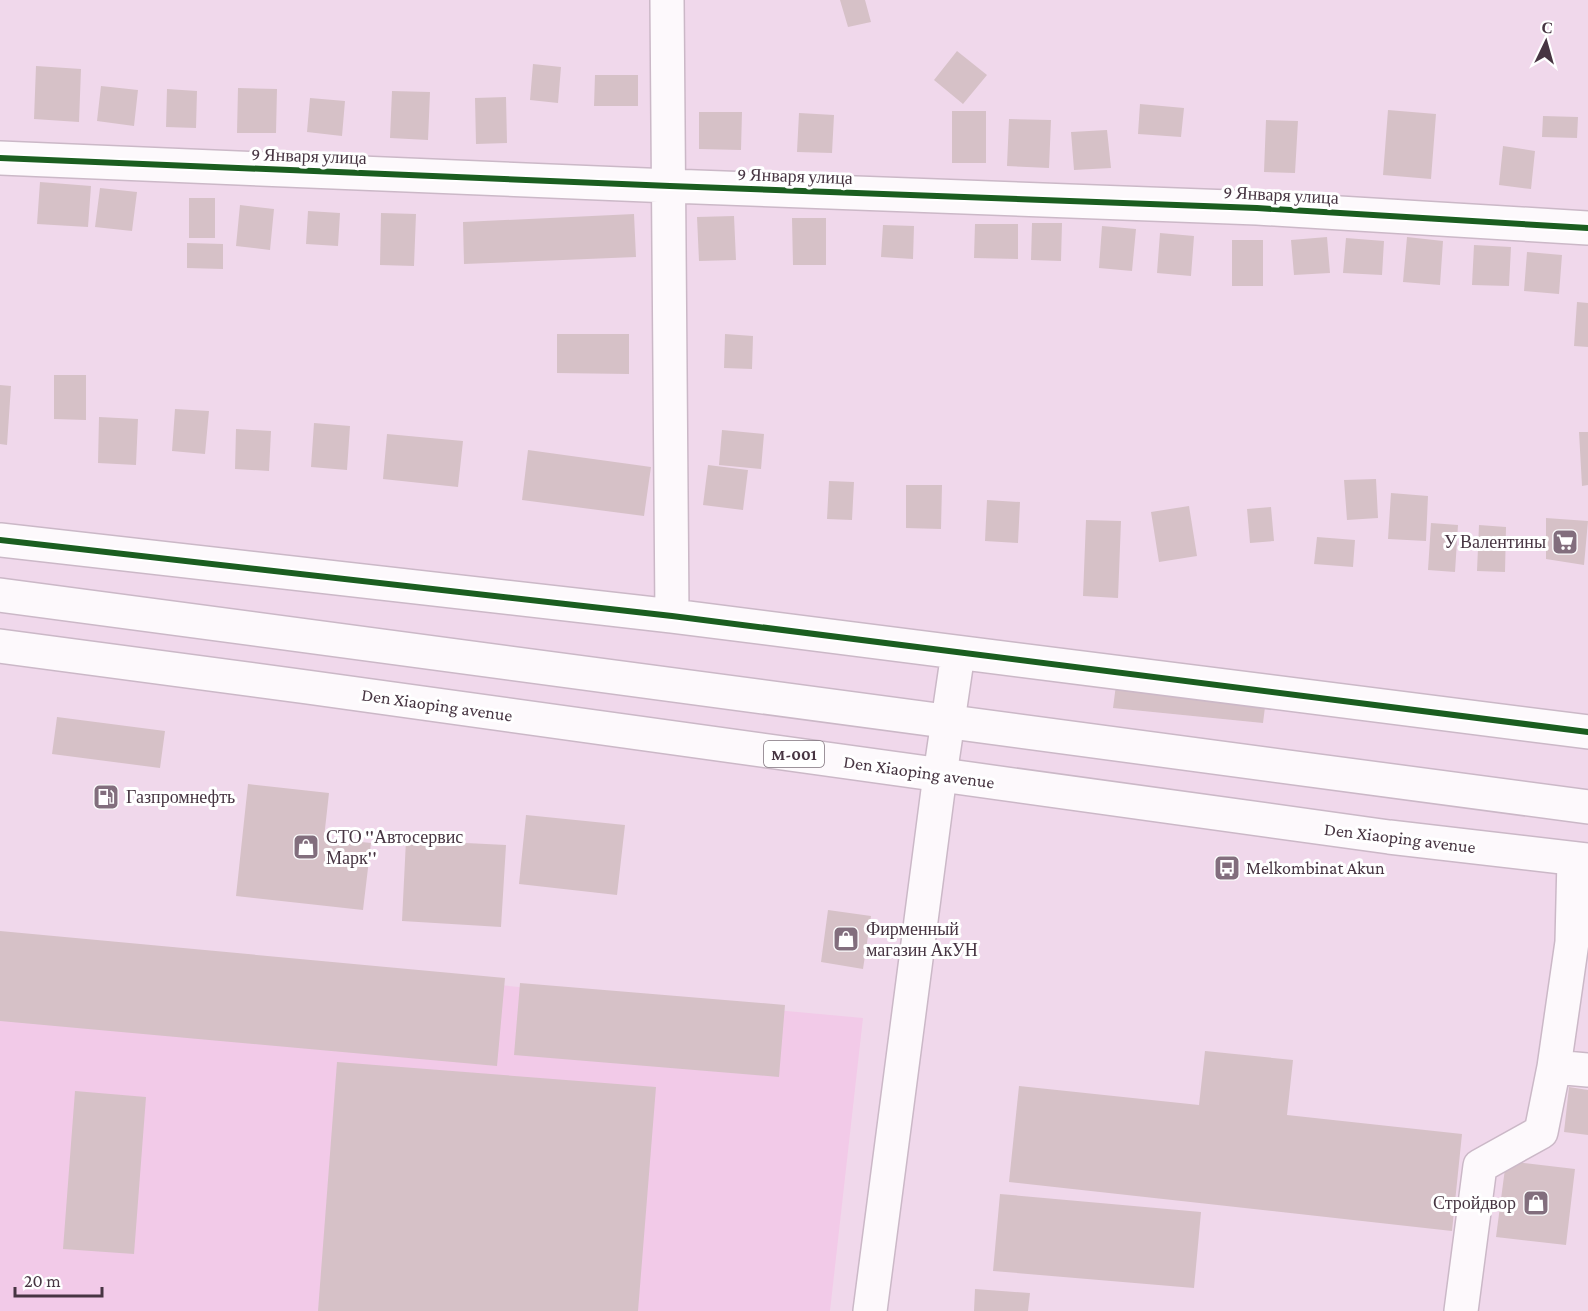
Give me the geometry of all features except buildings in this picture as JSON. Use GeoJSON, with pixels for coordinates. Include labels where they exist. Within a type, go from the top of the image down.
{"type":"FeatureCollection","features":[{"type":"Feature","properties":{"kind":"street"},"geometry":{"type":"LineString","coordinates":[[667,0],[672,616]]}},
{"type":"Feature","properties":{"kind":"street","name":"9 Января улица"},"geometry":{"type":"LineString","coordinates":[[0,158],[1257,208],[1588,228]]}},
{"type":"Feature","properties":{"kind":"street"},"geometry":{"type":"LineString","coordinates":[[0,540],[672,616],[1588,732]]}},
{"type":"Feature","properties":{"kind":"street"},"geometry":{"type":"LineString","coordinates":[[0,595],[1588,807]]}},
{"type":"Feature","properties":{"kind":"street","name":"Den Xiaoping avenue"},"geometry":{"type":"LineString","coordinates":[[0,646],[1378,836],[1581,859]]}},
{"type":"Feature","properties":{"kind":"street"},"geometry":{"type":"LineString","coordinates":[[870,1311],[958,653]]}},
{"type":"Feature","properties":{"kind":"street"},"geometry":{"type":"LineString","coordinates":[[1461,1311],[1480,1166],[1541,1132],[1554,1066],[1572,942],[1581,859]]}},
{"type":"Feature","properties":{"kind":"street"},"geometry":{"type":"LineString","coordinates":[[1554,1066],[1588,1070]]}},
{"type":"Feature","properties":{"kind":"shaded area"},"geometry":{"type":"Polygon","coordinates":[[[0,940],[863,1018],[830,1311],[0,1311],[0,940]]]}},
{"type":"Feature","properties":{"kind":"cycle path"},"geometry":{"type":"LineString","coordinates":[[0,158],[1257,208],[1588,228]]}},
{"type":"Feature","properties":{"kind":"cycle path"},"geometry":{"type":"LineString","coordinates":[[0,540],[672,616],[1588,732]]}},
{"type":"Feature","properties":{"kind":"place","name":"У Валентины"},"geometry":{"type":"Point","coordinates":[1565,542]}},
{"type":"Feature","properties":{"kind":"place","name":"Газпромнефть"},"geometry":{"type":"Point","coordinates":[106,797]}},
{"type":"Feature","properties":{"kind":"place","name":"СТО ''Автосервис Марк''"},"geometry":{"type":"Point","coordinates":[306,847]}},
{"type":"Feature","properties":{"kind":"place","name":"Melkombinat Akun"},"geometry":{"type":"Point","coordinates":[1227,868]}},
{"type":"Feature","properties":{"kind":"place","name":"Фирменный магазин АкУН"},"geometry":{"type":"Point","coordinates":[846,939]}},
{"type":"Feature","properties":{"kind":"place","name":"Стройдвор"},"geometry":{"type":"Point","coordinates":[1536,1203]}}]}
